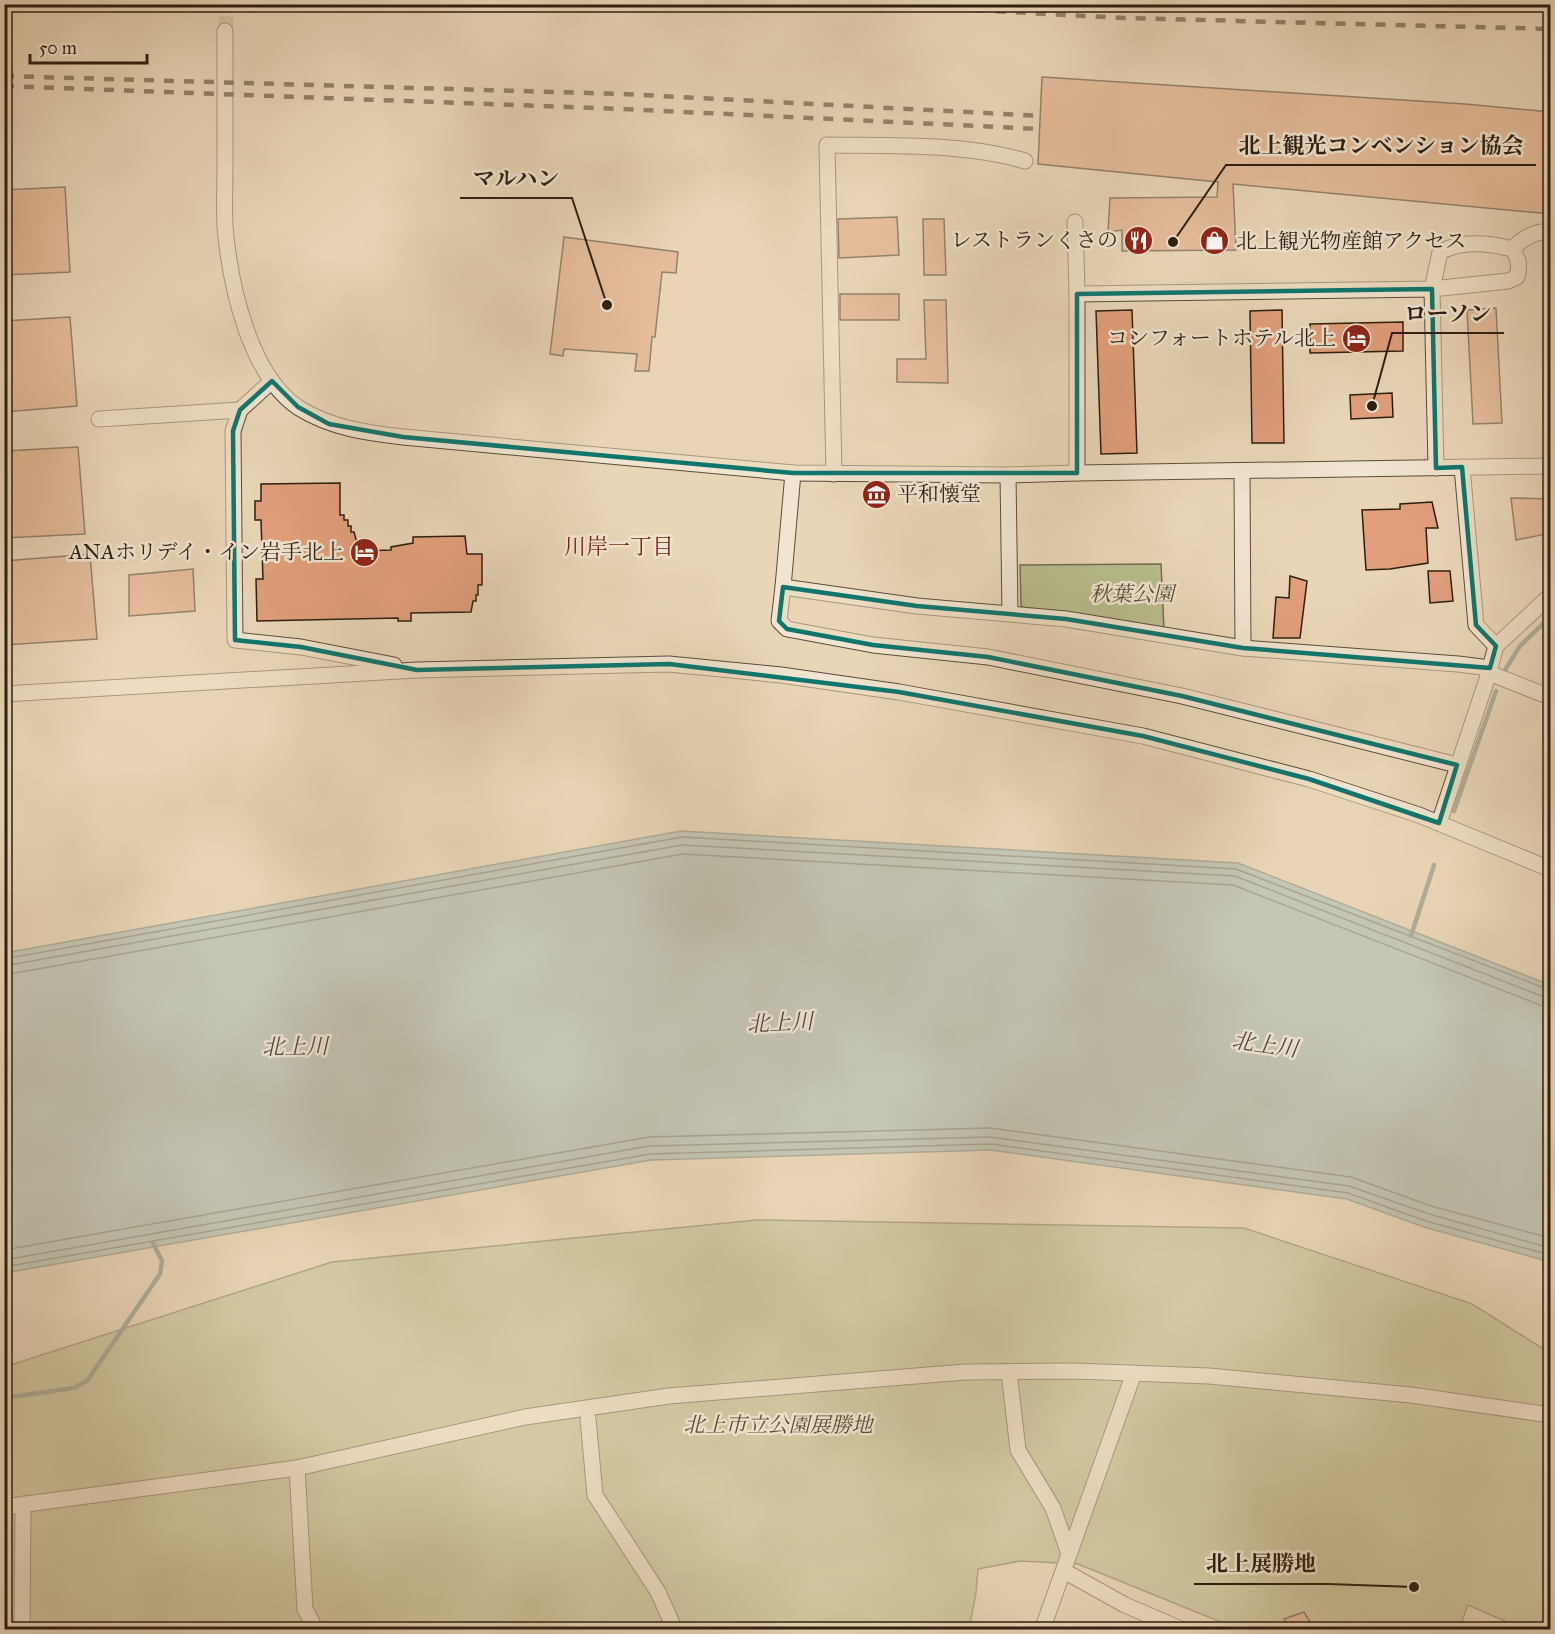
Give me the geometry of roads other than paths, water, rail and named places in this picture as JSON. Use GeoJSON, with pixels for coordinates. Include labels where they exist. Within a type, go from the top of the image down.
{"type":"FeatureCollection","features":[{"type":"Feature","properties":{"kind":"street"},"geometry":{"type":"LineString","coordinates":[[225,31],[225,227],[237,301],[251,344],[272,381],[298,406],[329,424],[365,432],[793,473],[1008,475],[1077,472],[1551,466]]}},
{"type":"Feature","properties":{"kind":"street"},"geometry":{"type":"LineString","coordinates":[[834,474],[827,146],[950,149],[1025,161]]}},
{"type":"Feature","properties":{"kind":"street"},"geometry":{"type":"LineString","coordinates":[[1075,222],[1077,472]]}},
{"type":"Feature","properties":{"kind":"street"},"geometry":{"type":"LineString","coordinates":[[1512,249],[1522,239],[1537,232],[1551,231]]}},
{"type":"Feature","properties":{"kind":"street"},"geometry":{"type":"LineString","coordinates":[[1077,294],[1432,289],[1508,281],[1517,277],[1518,257],[1512,249],[1494,244],[1466,244],[1450,246],[1440,252],[1432,289],[1436,468]]}},
{"type":"Feature","properties":{"kind":"street"},"geometry":{"type":"LineString","coordinates":[[272,381],[240,410],[233,431],[235,640],[301,647],[417,670]]}},
{"type":"Feature","properties":{"kind":"street"},"geometry":{"type":"LineString","coordinates":[[99,419],[240,410]]}},
{"type":"Feature","properties":{"kind":"street"},"geometry":{"type":"LineString","coordinates":[[1462,467],[1476,625],[1496,646]]}},
{"type":"Feature","properties":{"kind":"street"},"geometry":{"type":"LineString","coordinates":[[1242,471],[1243,648]]}},
{"type":"Feature","properties":{"kind":"street"},"geometry":{"type":"LineString","coordinates":[[793,473],[779,621],[787,629],[873,645],[988,657],[1182,696],[1457,765]]}},
{"type":"Feature","properties":{"kind":"street"},"geometry":{"type":"LineString","coordinates":[[1008,475],[1010,614]]}},
{"type":"Feature","properties":{"kind":"street"},"geometry":{"type":"LineString","coordinates":[[783,587],[917,606],[1066,619],[1243,648],[1490,668],[1496,646],[1551,596]]}},
{"type":"Feature","properties":{"kind":"street"},"geometry":{"type":"LineString","coordinates":[[4,694],[417,670],[669,664],[782,675],[899,692],[1143,736],[1309,779],[1439,823],[1551,869]]}},
{"type":"Feature","properties":{"kind":"street"},"geometry":{"type":"LineString","coordinates":[[1439,823],[1489,673],[1551,697]]}},
{"type":"Feature","properties":{"kind":"street"},"geometry":{"type":"LineString","coordinates":[[4,1507],[297,1468],[525,1417],[658,1398],[965,1372],[1075,1371],[1209,1376],[1411,1395],[1551,1415]]}},
{"type":"Feature","properties":{"kind":"street"},"geometry":{"type":"LineString","coordinates":[[1009,1372],[1018,1450],[1053,1508],[1069,1554]]}},
{"type":"Feature","properties":{"kind":"street"},"geometry":{"type":"LineString","coordinates":[[1042,1629],[1134,1373]]}},
{"type":"Feature","properties":{"kind":"street"},"geometry":{"type":"LineString","coordinates":[[588,1419],[595,1494],[658,1592],[675,1629]]}},
{"type":"Feature","properties":{"kind":"street"},"geometry":{"type":"LineString","coordinates":[[297,1468],[305,1609],[316,1629]]}},
{"type":"Feature","properties":{"kind":"street"},"geometry":{"type":"LineString","coordinates":[[22,1629],[23,1504]]}},
{"type":"Feature","properties":{"kind":"street"},"geometry":{"type":"LineString","coordinates":[[1064,1571],[1125,1605],[1183,1629]]}},
{"type":"Feature","properties":{"kind":"water","name":"北上川"},"geometry":{"type":"Polygon","coordinates":[[[681,831],[1238,863],[1550,985],[1550,1262],[1424,1227],[1347,1199],[991,1150],[651,1160],[5,1273],[5,953],[681,831]]]}},
{"type":"Feature","properties":{"kind":"waterway"},"geometry":{"type":"LineString","coordinates":[[1505,670],[1520,646],[1550,617]]}},
{"type":"Feature","properties":{"kind":"waterway"},"geometry":{"type":"LineString","coordinates":[[1454,811],[1496,691]]}},
{"type":"Feature","properties":{"kind":"waterway"},"geometry":{"type":"LineString","coordinates":[[1411,936],[1434,865]]}},
{"type":"Feature","properties":{"kind":"waterway"},"geometry":{"type":"LineString","coordinates":[[4,1398],[74,1388],[87,1381],[160,1274],[162,1261],[153,1243]]}},
{"type":"Feature","properties":{"kind":"tunnel"},"geometry":{"type":"LineString","coordinates":[[225,31],[227,4]]}},
{"type":"Feature","properties":{"kind":"railway"},"geometry":{"type":"LineString","coordinates":[[856,4],[1124,18],[1550,29]]}},
{"type":"Feature","properties":{"kind":"railway"},"geometry":{"type":"LineString","coordinates":[[1516,4],[1550,5]]}},
{"type":"Feature","properties":{"kind":"railway"},"geometry":{"type":"LineString","coordinates":[[4,76],[623,94],[1043,116]]}},
{"type":"Feature","properties":{"kind":"railway"},"geometry":{"type":"LineString","coordinates":[[4,86],[622,109],[1041,129]]}},
{"type":"Feature","properties":{"kind":"place","name":"レストランくさの"},"geometry":{"type":"Point","coordinates":[1139,240]}},
{"type":"Feature","properties":{"kind":"place","name":"北上観光物産館アクセス"},"geometry":{"type":"Point","coordinates":[1215,241]}},
{"type":"Feature","properties":{"kind":"place","name":"北上観光コンベンション協会"},"geometry":{"type":"Point","coordinates":[1173,242]}},
{"type":"Feature","properties":{"kind":"place","name":"マルハン"},"geometry":{"type":"Point","coordinates":[607,305]}},
{"type":"Feature","properties":{"kind":"place","name":"コンフォートホテル北上"},"geometry":{"type":"Point","coordinates":[1357,338]}},
{"type":"Feature","properties":{"kind":"place","name":"ローソン"},"geometry":{"type":"Point","coordinates":[1372,406]}},
{"type":"Feature","properties":{"kind":"place","name":"平和懐堂"},"geometry":{"type":"Point","coordinates":[876,494]}},
{"type":"Feature","properties":{"kind":"place","name":"ANAホリデイ・イン岩手北上"},"geometry":{"type":"Point","coordinates":[365,552]}},
{"type":"Feature","properties":{"kind":"place","name":"北上展勝地"},"geometry":{"type":"Point","coordinates":[1414,1587]}},
{"type":"Feature","properties":{"kind":"district","name":"川岸一丁目"},"geometry":{"type":"Point","coordinates":[619,546]}},
{"type":"Feature","properties":{"kind":"park label","name":"秋葉公園"},"geometry":{"type":"Point","coordinates":[1132,594]}},
{"type":"Feature","properties":{"kind":"park label","name":"北上市立公園展勝地"},"geometry":{"type":"Point","coordinates":[778,1425]}}]}
